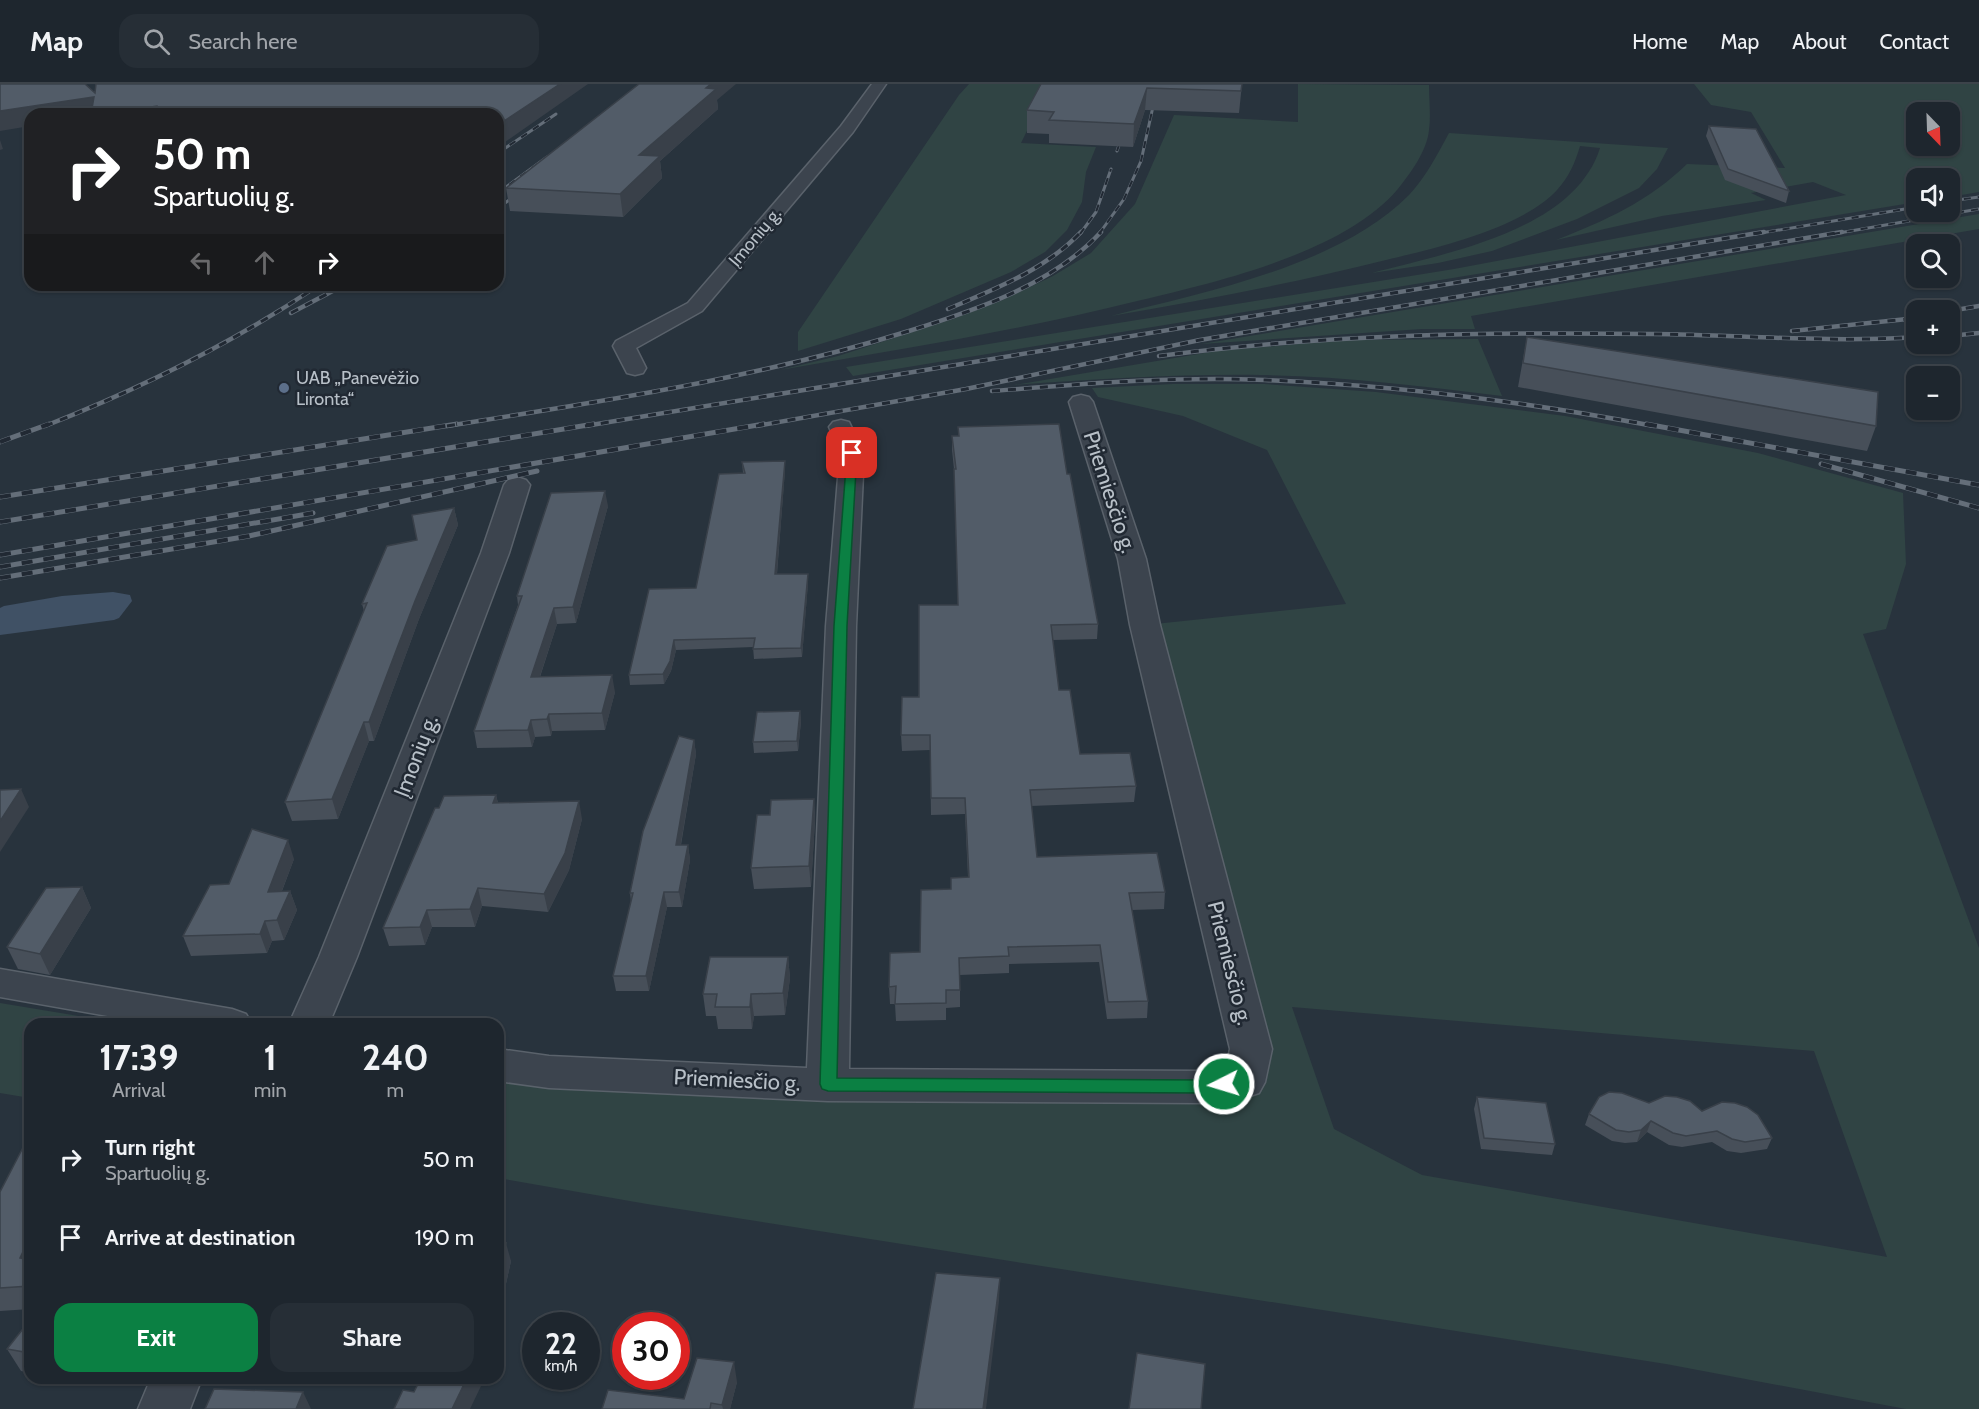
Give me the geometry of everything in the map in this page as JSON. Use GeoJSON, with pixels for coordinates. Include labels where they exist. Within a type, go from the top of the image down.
{"type":"FeatureCollection","features":[{"type":"Feature","properties":{"kind":"street","name":"Įmonių g."},"geometry":{"type":"LineString","coordinates":[[635,368],[624,346],[695,307],[840,136],[879,84]]}},
{"type":"Feature","properties":{"kind":"street","name":"Priemiesčio g."},"geometry":{"type":"LineString","coordinates":[[504,1066],[549,1072],[828,1084],[1203,1087],[1244,1082],[1251,1049],[1145,625],[1132,559],[1081,402]]}},
{"type":"Feature","properties":{"kind":"street"},"geometry":{"type":"LineString","coordinates":[[828,1084],[841,626],[852,453],[841,427]]}},
{"type":"Feature","properties":{"kind":"street","name":"Įmonių g."},"geometry":{"type":"LineString","coordinates":[[312,1018],[342,946],[495,553],[517,485]]}},
{"type":"Feature","properties":{"kind":"street"},"geometry":{"type":"LineString","coordinates":[[0,983],[197,1018]]}},
{"type":"Feature","properties":{"kind":"street"},"geometry":{"type":"LineString","coordinates":[[164,1409],[174,1384]]}},
{"type":"Feature","properties":{"kind":"green space"},"geometry":{"type":"Polygon","coordinates":[[[969,84],[1050,84],[1021,143],[1096,147],[1086,172],[1082,202],[1067,230],[1045,252],[1011,272],[901,319],[798,351],[798,332],[959,95],[969,84]]]}},
{"type":"Feature","properties":{"kind":"green space"},"geometry":{"type":"Polygon","coordinates":[[[1298,84],[1429,85],[1428,138],[1417,162],[1397,190],[1373,212],[1344,232],[1274,263],[1165,294],[1001,331],[780,370],[838,356],[953,319],[1003,300],[1053,276],[1091,253],[1135,204],[1174,115],[1298,122],[1298,84]]]}},
{"type":"Feature","properties":{"kind":"green space"},"geometry":{"type":"Polygon","coordinates":[[[1694,84],[1979,84],[1979,192],[1960,195],[1960,168],[1906,168],[1906,204],[853,376],[846,367],[1454,269],[1846,195],[1813,182],[1751,193],[1766,200],[1662,216],[1556,240],[1626,209],[1657,189],[1687,164],[1785,168],[1751,112],[1711,105],[1694,84]]]}},
{"type":"Feature","properties":{"kind":"green space"},"geometry":{"type":"Polygon","coordinates":[[[1449,133],[1668,148],[1657,169],[1639,188],[1577,219],[1492,251],[1438,263],[1372,273],[1470,247],[1536,219],[1564,200],[1586,176],[1600,148],[1580,146],[1565,180],[1542,203],[1501,226],[1477,235],[1318,276],[1111,316],[1269,273],[1309,258],[1346,240],[1380,220],[1409,195],[1436,158],[1449,133]]]}},
{"type":"Feature","properties":{"kind":"green space"},"geometry":{"type":"Polygon","coordinates":[[[1979,214],[1979,229],[1950,234],[1906,234],[1906,242],[1471,316],[1475,329],[1422,329],[1201,344],[1931,222],[1960,222],[1960,217],[1979,214]]]}},
{"type":"Feature","properties":{"kind":"green space"},"geometry":{"type":"Polygon","coordinates":[[[1478,339],[1502,396],[1352,379],[1261,375],[1137,377],[1014,385],[1216,351],[1346,340],[1478,339]]]}},
{"type":"Feature","properties":{"kind":"green space"},"geometry":{"type":"Polygon","coordinates":[[[1173,384],[1264,384],[1376,392],[1565,416],[1758,453],[1903,493],[1906,564],[1886,629],[1863,634],[1979,948],[1979,1409],[1906,1409],[1666,1364],[647,1204],[504,1179],[504,1078],[1258,1086],[1145,625],[1346,604],[1267,450],[1183,416],[1098,397],[1092,388],[1173,384]],[[1292,1007],[1334,1129],[1422,1175],[1887,1257],[1814,1051],[1292,1007]]]}},
{"type":"Feature","properties":{"kind":"green space"},"geometry":{"type":"Polygon","coordinates":[[[0,1003],[91,1018],[24,1018],[24,1097],[0,1093],[0,1003]]]}},
{"type":"Feature","properties":{"kind":"water"},"geometry":{"type":"Polygon","coordinates":[[[113,592],[130,595],[132,601],[119,618],[114,620],[0,635],[0,608],[4,606],[62,596],[113,592]]]}},
{"type":"Feature","properties":{"kind":"building"},"geometry":{"type":"Polygon","coordinates":[[[0,84],[85,84],[95,93],[96,84],[560,84],[504,121],[504,108],[157,108],[157,106],[92,108],[94,97],[0,111],[0,84]]]}},
{"type":"Feature","properties":{"kind":"building"},"geometry":{"type":"Polygon","coordinates":[[[639,84],[711,84],[706,88],[716,89],[639,155],[660,156],[620,194],[506,188],[639,84]]]}},
{"type":"Feature","properties":{"kind":"building"},"geometry":{"type":"Polygon","coordinates":[[[1041,84],[1242,84],[1241,91],[1147,88],[1134,124],[1049,120],[1054,112],[1027,110],[1041,84]]]}},
{"type":"Feature","properties":{"kind":"building"},"geometry":{"type":"Polygon","coordinates":[[[1709,126],[1756,129],[1789,191],[1728,169],[1709,126]]]}},
{"type":"Feature","properties":{"kind":"building"},"geometry":{"type":"Polygon","coordinates":[[[1527,337],[1878,392],[1876,426],[1523,363],[1527,337]]]}},
{"type":"Feature","properties":{"kind":"building"},"geometry":{"type":"Polygon","coordinates":[[[1059,424],[1098,624],[1051,625],[1059,690],[1070,690],[1080,754],[1130,753],[1136,786],[1030,790],[1037,857],[1157,853],[1165,892],[1129,893],[1148,1001],[1108,1002],[1100,945],[1008,947],[1009,956],[959,958],[960,990],[946,990],[946,1003],[895,1004],[896,986],[889,987],[890,953],[920,952],[921,890],[951,889],[951,878],[969,877],[965,798],[931,798],[930,735],[901,735],[902,697],[919,697],[919,605],[958,605],[954,469],[956,469],[952,436],[959,436],[958,427],[1059,424]]]}},
{"type":"Feature","properties":{"kind":"building"},"geometry":{"type":"Polygon","coordinates":[[[785,461],[775,574],[808,574],[801,648],[753,649],[755,638],[674,640],[670,661],[663,674],[629,675],[649,589],[696,588],[719,474],[745,473],[742,462],[785,461]]]}},
{"type":"Feature","properties":{"kind":"building"},"geometry":{"type":"Polygon","coordinates":[[[605,491],[573,607],[554,608],[531,677],[612,675],[602,713],[549,714],[547,719],[531,720],[528,730],[474,731],[522,596],[517,596],[551,493],[605,491]]]}},
{"type":"Feature","properties":{"kind":"building"},"geometry":{"type":"Polygon","coordinates":[[[454,508],[415,601],[369,722],[364,722],[332,799],[285,802],[367,603],[362,604],[387,546],[417,540],[412,515],[454,508]]]}},
{"type":"Feature","properties":{"kind":"building"},"geometry":{"type":"Polygon","coordinates":[[[800,711],[797,741],[753,742],[757,712],[800,711]]]}},
{"type":"Feature","properties":{"kind":"building"},"geometry":{"type":"Polygon","coordinates":[[[679,736],[694,740],[676,845],[688,845],[679,892],[664,892],[646,976],[613,976],[633,893],[630,893],[643,831],[679,736]]]}},
{"type":"Feature","properties":{"kind":"building"},"geometry":{"type":"Polygon","coordinates":[[[21,789],[0,821],[0,790],[21,789]]]}},
{"type":"Feature","properties":{"kind":"building"},"geometry":{"type":"Polygon","coordinates":[[[496,795],[493,803],[579,801],[565,853],[544,894],[478,888],[470,909],[427,910],[420,927],[383,928],[435,808],[439,808],[444,796],[496,795]]]}},
{"type":"Feature","properties":{"kind":"building"},"geometry":{"type":"Polygon","coordinates":[[[814,799],[809,866],[751,868],[757,815],[770,815],[771,800],[814,799]]]}},
{"type":"Feature","properties":{"kind":"building"},"geometry":{"type":"Polygon","coordinates":[[[252,829],[288,840],[268,892],[290,891],[277,920],[265,921],[260,934],[183,936],[210,885],[229,884],[252,829]]]}},
{"type":"Feature","properties":{"kind":"building"},"geometry":{"type":"Polygon","coordinates":[[[82,887],[40,954],[7,947],[46,888],[82,887]]]}},
{"type":"Feature","properties":{"kind":"building"},"geometry":{"type":"Polygon","coordinates":[[[710,957],[788,957],[783,993],[751,994],[750,1007],[715,1007],[717,994],[703,994],[710,957]]]}},
{"type":"Feature","properties":{"kind":"building"},"geometry":{"type":"Polygon","coordinates":[[[1609,1092],[1622,1093],[1649,1103],[1665,1096],[1677,1097],[1690,1101],[1702,1111],[1722,1102],[1735,1103],[1747,1107],[1758,1115],[1772,1138],[1745,1142],[1732,1139],[1717,1131],[1686,1136],[1673,1133],[1651,1121],[1641,1130],[1629,1132],[1616,1130],[1589,1114],[1599,1097],[1609,1092]]]}},
{"type":"Feature","properties":{"kind":"building"},"geometry":{"type":"Polygon","coordinates":[[[1477,1097],[1546,1103],[1555,1144],[1484,1138],[1477,1097]]]}},
{"type":"Feature","properties":{"kind":"building"},"geometry":{"type":"Polygon","coordinates":[[[24,1146],[24,1250],[20,1258],[24,1259],[24,1286],[0,1288],[0,1192],[24,1146]]]}},
{"type":"Feature","properties":{"kind":"building"},"geometry":{"type":"Polygon","coordinates":[[[936,1273],[1000,1278],[983,1409],[913,1409],[936,1273]]]}},
{"type":"Feature","properties":{"kind":"building"},"geometry":{"type":"Polygon","coordinates":[[[24,1328],[24,1352],[7,1349],[24,1328]]]}},
{"type":"Feature","properties":{"kind":"building"},"geometry":{"type":"Polygon","coordinates":[[[1137,1353],[1205,1364],[1201,1409],[1129,1409],[1137,1353]]]}},
{"type":"Feature","properties":{"kind":"building"},"geometry":{"type":"Polygon","coordinates":[[[697,1358],[734,1362],[722,1405],[711,1403],[710,1409],[602,1409],[608,1390],[684,1399],[687,1390],[690,1390],[690,1380],[697,1358]]]}},
{"type":"Feature","properties":{"kind":"building"},"geometry":{"type":"Polygon","coordinates":[[[418,1384],[464,1384],[452,1409],[394,1409],[403,1390],[414,1392],[418,1384]]]}},
{"type":"Feature","properties":{"kind":"building"},"geometry":{"type":"Polygon","coordinates":[[[214,1389],[303,1392],[296,1409],[205,1409],[214,1389]]]}},
{"type":"Feature","properties":{"kind":"railway"},"geometry":{"type":"LineString","coordinates":[[1099,234],[1124,199],[1141,161],[1158,84]]}},
{"type":"Feature","properties":{"kind":"railway"},"geometry":{"type":"LineString","coordinates":[[504,149],[556,114]]}},
{"type":"Feature","properties":{"kind":"railway"},"geometry":{"type":"LineString","coordinates":[[1117,151],[1124,130]]}},
{"type":"Feature","properties":{"kind":"railway"},"geometry":{"type":"LineString","coordinates":[[504,189],[547,157]]}},
{"type":"Feature","properties":{"kind":"railway"},"geometry":{"type":"LineString","coordinates":[[1080,234],[1096,212],[1111,169]]}},
{"type":"Feature","properties":{"kind":"railway"},"geometry":{"type":"LineString","coordinates":[[504,204],[520,192]]}},
{"type":"Feature","properties":{"kind":"railway"},"geometry":{"type":"LineString","coordinates":[[1960,200],[1979,197]]}},
{"type":"Feature","properties":{"kind":"railway"},"geometry":{"type":"LineString","coordinates":[[1755,234],[1906,209]]}},
{"type":"Feature","properties":{"kind":"railway"},"geometry":{"type":"LineString","coordinates":[[1833,234],[1979,209]]}},
{"type":"Feature","properties":{"kind":"railway"},"geometry":{"type":"LineString","coordinates":[[948,309],[1035,268],[1052,257],[1081,232]]}},
{"type":"Feature","properties":{"kind":"railway"},"geometry":{"type":"LineString","coordinates":[[585,426],[1764,232]]}},
{"type":"Feature","properties":{"kind":"railway"},"geometry":{"type":"LineString","coordinates":[[756,426],[966,389],[1200,340],[1842,232]]}},
{"type":"Feature","properties":{"kind":"railway"},"geometry":{"type":"LineString","coordinates":[[447,426],[680,387],[852,348],[960,314],[1012,294],[1060,267],[1099,234]]}},
{"type":"Feature","properties":{"kind":"railway"},"geometry":{"type":"LineString","coordinates":[[45,426],[117,396],[186,363],[254,326],[310,291]]}},
{"type":"Feature","properties":{"kind":"railway"},"geometry":{"type":"LineString","coordinates":[[291,313],[333,291]]}},
{"type":"Feature","properties":{"kind":"railway"},"geometry":{"type":"LineString","coordinates":[[1960,309],[1979,306]]}},
{"type":"Feature","properties":{"kind":"railway"},"geometry":{"type":"LineString","coordinates":[[1792,331],[1906,319]]}},
{"type":"Feature","properties":{"kind":"railway"},"geometry":{"type":"LineString","coordinates":[[1960,335],[1979,333]]}},
{"type":"Feature","properties":{"kind":"railway"},"geometry":{"type":"LineString","coordinates":[[1159,356],[1283,343],[1468,334],[1906,338]]}},
{"type":"Feature","properties":{"kind":"railway"},"geometry":{"type":"LineString","coordinates":[[992,391],[1163,380],[1231,379],[1314,382],[1461,396],[1558,409],[1654,426]]}},
{"type":"Feature","properties":{"kind":"railway"},"geometry":{"type":"LineString","coordinates":[[0,442],[49,424]]}},
{"type":"Feature","properties":{"kind":"railway"},"geometry":{"type":"LineString","coordinates":[[0,497],[457,424]]}},
{"type":"Feature","properties":{"kind":"railway"},"geometry":{"type":"LineString","coordinates":[[0,522],[594,424]]}},
{"type":"Feature","properties":{"kind":"railway"},"geometry":{"type":"LineString","coordinates":[[0,555],[764,424]]}},
{"type":"Feature","properties":{"kind":"railway"},"geometry":{"type":"LineString","coordinates":[[1646,424],[1979,485]]}},
{"type":"Feature","properties":{"kind":"railway"},"geometry":{"type":"LineString","coordinates":[[1821,464],[1979,508]]}},
{"type":"Feature","properties":{"kind":"railway"},"geometry":{"type":"LineString","coordinates":[[0,578],[249,536],[537,471]]}},
{"type":"Feature","properties":{"kind":"railway"},"geometry":{"type":"LineString","coordinates":[[0,567],[313,513]]}},
{"type":"Feature","properties":{"kind":"place","name":"UAB „Panevėžio Lironta“"},"geometry":{"type":"Point","coordinates":[284,388]}},
{"type":"Feature","properties":{"kind":"route"},"geometry":{"type":"LineString","coordinates":[[852,453],[841,626],[828,1084],[1203,1087],[1224,1084]]}}]}
